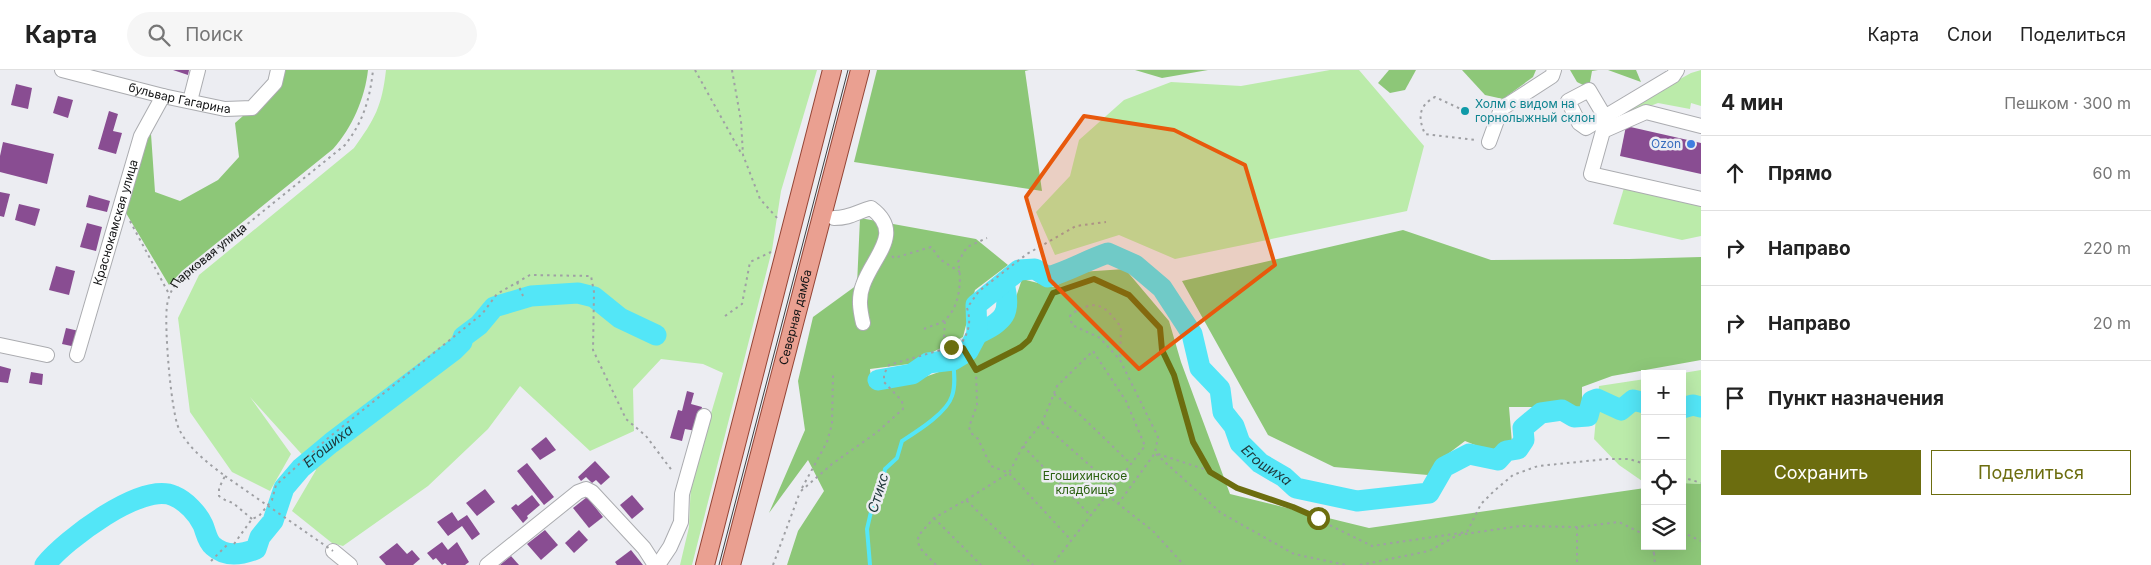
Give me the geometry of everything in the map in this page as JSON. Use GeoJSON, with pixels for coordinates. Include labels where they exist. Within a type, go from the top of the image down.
{"type":"FeatureCollection","features":[{"type":"Feature","properties":{"kind":"main road","name":"Северная дамба"},"geometry":{"type":"LineString","coordinates":[[704,565],[832,70]]}},
{"type":"Feature","properties":{"kind":"main road","name":"Северная дамба"},"geometry":{"type":"LineString","coordinates":[[731,565],[860,70]]}},
{"type":"Feature","properties":{"kind":"street","name":"бульвар Гагарина"},"geometry":{"type":"LineString","coordinates":[[62,70],[163,96],[225,109],[252,108],[274,83],[278,70]]}},
{"type":"Feature","properties":{"kind":"street"},"geometry":{"type":"LineString","coordinates":[[190,101],[198,70]]}},
{"type":"Feature","properties":{"kind":"street"},"geometry":{"type":"LineString","coordinates":[[1489,142],[1501,108],[1552,76],[1554,70]]}},
{"type":"Feature","properties":{"kind":"street"},"geometry":{"type":"LineString","coordinates":[[1605,116],[1673,76],[1677,70]]}},
{"type":"Feature","properties":{"kind":"street","name":"Краснокамская улица"},"geometry":{"type":"LineString","coordinates":[[77,355],[141,136],[163,96]]}},
{"type":"Feature","properties":{"kind":"street"},"geometry":{"type":"LineString","coordinates":[[1701,126],[1646,112],[1620,123],[1603,131],[1591,174],[1701,199]]}},
{"type":"Feature","properties":{"kind":"street"},"geometry":{"type":"LineString","coordinates":[[834,218],[849,218],[860,211],[871,208],[882,216],[887,230],[882,248],[862,285],[859,304],[862,323]]}},
{"type":"Feature","properties":{"kind":"street"},"geometry":{"type":"LineString","coordinates":[[0,345],[47,355]]}},
{"type":"Feature","properties":{"kind":"street"},"geometry":{"type":"LineString","coordinates":[[487,565],[578,492],[586,489],[592,492],[644,548],[656,565],[670,547],[681,522],[682,494],[704,416]]}},
{"type":"Feature","properties":{"kind":"street"},"geometry":{"type":"LineString","coordinates":[[332,551],[350,565]]}},
{"type":"Feature","properties":{"kind":"path","name":"Парковая улица"},"geometry":{"type":"LineString","coordinates":[[332,551],[225,476],[202,457],[179,429],[173,396],[166,323],[169,294],[177,281],[345,145],[357,130],[365,113],[371,93],[373,70]]}},
{"type":"Feature","properties":{"kind":"path"},"geometry":{"type":"LineString","coordinates":[[695,70],[742,155],[760,199],[781,221]]}},
{"type":"Feature","properties":{"kind":"path"},"geometry":{"type":"LineString","coordinates":[[732,70],[741,121],[742,155]]}},
{"type":"Feature","properties":{"kind":"path"},"geometry":{"type":"LineString","coordinates":[[1465,112],[1435,97],[1423,107],[1420,122],[1425,134],[1489,142]]}},
{"type":"Feature","properties":{"kind":"path"},"geometry":{"type":"LineString","coordinates":[[120,204],[169,294]]}},
{"type":"Feature","properties":{"kind":"path"},"geometry":{"type":"LineString","coordinates":[[959,347],[967,335],[970,318],[967,308],[979,291],[1027,254],[1076,226],[1106,222]]}},
{"type":"Feature","properties":{"kind":"path"},"geometry":{"type":"LineString","coordinates":[[944,337],[945,320],[956,304],[960,272],[958,262],[967,247],[988,238]]}},
{"type":"Feature","properties":{"kind":"path"},"geometry":{"type":"LineString","coordinates":[[882,248],[894,258],[931,247],[941,260],[960,272]]}},
{"type":"Feature","properties":{"kind":"path"},"geometry":{"type":"LineString","coordinates":[[725,316],[742,304],[750,262],[775,250]]}},
{"type":"Feature","properties":{"kind":"path"},"geometry":{"type":"LineString","coordinates":[[234,544],[252,519],[259,516],[272,500],[276,485],[308,456],[482,314],[497,294],[530,275],[591,276],[594,292],[594,350],[626,419],[646,436],[673,472]]}},
{"type":"Feature","properties":{"kind":"path"},"geometry":{"type":"LineString","coordinates":[[976,370],[1021,347],[1029,340],[1053,293],[1094,279],[1113,287],[1129,295],[1160,328],[1162,350],[1174,375],[1193,442],[1210,472]]}},
{"type":"Feature","properties":{"kind":"path"},"geometry":{"type":"LineString","coordinates":[[517,282],[523,296]]}},
{"type":"Feature","properties":{"kind":"path"},"geometry":{"type":"LineString","coordinates":[[1118,504],[1155,453],[1158,437],[1120,360],[1100,338],[1072,325],[1070,316],[1076,310],[1096,304],[1104,307],[1121,327],[1120,360]]}},
{"type":"Feature","properties":{"kind":"path"},"geometry":{"type":"LineString","coordinates":[[924,329],[945,320]]}},
{"type":"Feature","properties":{"kind":"path"},"geometry":{"type":"LineString","coordinates":[[801,492],[832,464],[876,433],[903,409],[902,401],[884,382],[884,374],[889,365],[951,347],[963,348],[976,370],[977,406],[969,427],[971,433],[978,439],[991,466],[1010,473],[1071,540]]}},
{"type":"Feature","properties":{"kind":"path"},"geometry":{"type":"LineString","coordinates":[[936,565],[919,547],[918,536],[934,518],[1010,473],[1023,446],[1042,423],[1057,386],[1093,351],[1126,401],[1146,446],[1052,565]]}},
{"type":"Feature","properties":{"kind":"path"},"geometry":{"type":"LineString","coordinates":[[773,565],[801,492],[827,442],[832,424],[833,375]]}},
{"type":"Feature","properties":{"kind":"path"},"geometry":{"type":"LineString","coordinates":[[1054,394],[1131,464]]}},
{"type":"Feature","properties":{"kind":"path"},"geometry":{"type":"LineString","coordinates":[[1042,423],[1113,486]]}},
{"type":"Feature","properties":{"kind":"path"},"geometry":{"type":"LineString","coordinates":[[1023,446],[1090,516]]}},
{"type":"Feature","properties":{"kind":"path"},"geometry":{"type":"LineString","coordinates":[[1155,453],[1210,472],[1237,488],[1293,507],[1372,546],[1467,532],[1481,504],[1494,491],[1513,476],[1538,466],[1607,459],[1629,459],[1641,463]]}},
{"type":"Feature","properties":{"kind":"path"},"geometry":{"type":"LineString","coordinates":[[1155,453],[1221,513],[1294,554],[1346,565]]}},
{"type":"Feature","properties":{"kind":"path"},"geometry":{"type":"LineString","coordinates":[[225,476],[218,488],[219,496],[233,503],[252,519]]}},
{"type":"Feature","properties":{"kind":"path"},"geometry":{"type":"LineString","coordinates":[[1686,477],[1701,483]]}},
{"type":"Feature","properties":{"kind":"path"},"geometry":{"type":"LineString","coordinates":[[1107,495],[1153,531],[1184,565]]}},
{"type":"Feature","properties":{"kind":"path"},"geometry":{"type":"LineString","coordinates":[[966,500],[1033,565]]}},
{"type":"Feature","properties":{"kind":"path"},"geometry":{"type":"LineString","coordinates":[[934,518],[982,565]]}},
{"type":"Feature","properties":{"kind":"path"},"geometry":{"type":"LineString","coordinates":[[1360,565],[1429,551],[1458,535],[1520,526],[1577,527],[1619,522],[1641,533]]}},
{"type":"Feature","properties":{"kind":"path"},"geometry":{"type":"LineString","coordinates":[[1577,527],[1578,565]]}},
{"type":"Feature","properties":{"kind":"path"},"geometry":{"type":"LineString","coordinates":[[1686,534],[1701,540]]}},
{"type":"Feature","properties":{"kind":"path"},"geometry":{"type":"LineString","coordinates":[[211,561],[229,544]]}},
{"type":"Feature","properties":{"kind":"path"},"geometry":{"type":"LineString","coordinates":[[1652,550],[1655,565]]}},
{"type":"Feature","properties":{"kind":"path"},"geometry":{"type":"LineString","coordinates":[[1654,553],[1657,550]]}},
{"type":"Feature","properties":{"kind":"highlighted area"},"geometry":{"type":"Polygon","coordinates":[[[1084,116],[1174,130],[1245,165],[1275,265],[1139,369],[1050,280],[1026,197],[1084,116]]]}},
{"type":"Feature","properties":{"kind":"green space"},"geometry":{"type":"Polygon","coordinates":[[[279,70],[368,70],[357,112],[346,132],[333,149],[182,271],[169,285],[120,203],[141,136],[166,100],[151,134],[155,192],[180,201],[218,180],[239,157],[235,123],[252,108],[279,70]]]}},
{"type":"Feature","properties":{"kind":"green space"},"geometry":{"type":"Polygon","coordinates":[[[386,70],[817,70],[781,191],[772,250],[692,565],[680,565],[689,527],[691,481],[723,373],[703,364],[661,359],[633,389],[634,431],[590,451],[520,386],[488,429],[428,486],[343,546],[332,543],[292,511],[316,470],[250,397],[291,454],[270,491],[232,472],[190,412],[178,318],[199,275],[354,148],[367,129],[380,103],[386,70]]]}},
{"type":"Feature","properties":{"kind":"green space"},"geometry":{"type":"Polygon","coordinates":[[[877,70],[1029,70],[1025,71],[1042,191],[854,162],[877,70]]]}},
{"type":"Feature","properties":{"kind":"green space"},"geometry":{"type":"Polygon","coordinates":[[[1135,70],[1208,70],[1162,78],[1135,70]]]}},
{"type":"Feature","properties":{"kind":"green space"},"geometry":{"type":"Polygon","coordinates":[[[1330,70],[1359,70],[1424,146],[1407,211],[1175,259],[1119,235],[1055,255],[1036,212],[1070,176],[1079,140],[1124,100],[1171,82],[1241,86],[1330,70]]]}},
{"type":"Feature","properties":{"kind":"green space"},"geometry":{"type":"Polygon","coordinates":[[[1389,70],[1416,70],[1405,90],[1390,93],[1378,83],[1389,70]]]}},
{"type":"Feature","properties":{"kind":"green space"},"geometry":{"type":"Polygon","coordinates":[[[1462,70],[1536,70],[1533,77],[1503,99],[1485,95],[1462,70]]]}},
{"type":"Feature","properties":{"kind":"green space"},"geometry":{"type":"Polygon","coordinates":[[[1570,70],[1598,70],[1592,71],[1589,88],[1577,82],[1570,70]]]}},
{"type":"Feature","properties":{"kind":"green space"},"geometry":{"type":"Polygon","coordinates":[[[1608,70],[1636,70],[1641,82],[1608,70]]]}},
{"type":"Feature","properties":{"kind":"green space"},"geometry":{"type":"Polygon","coordinates":[[[1701,70],[1701,106],[1691,103],[1690,109],[1658,103],[1627,115],[1624,110],[1691,73],[1701,70]]]}},
{"type":"Feature","properties":{"kind":"green space"},"geometry":{"type":"Polygon","coordinates":[[[1624,188],[1701,205],[1701,236],[1682,240],[1613,224],[1624,188]]]}},
{"type":"Feature","properties":{"kind":"green space","name":"Егошихинское кладбище"},"geometry":{"type":"Polygon","coordinates":[[[860,218],[976,239],[1008,265],[975,290],[963,337],[909,364],[870,369],[872,387],[905,384],[956,366],[973,354],[988,335],[1002,326],[1012,309],[1022,279],[1054,287],[1080,272],[1125,269],[1169,321],[1181,362],[1230,494],[1369,528],[1641,489],[1641,550],[1686,550],[1686,483],[1701,484],[1701,565],[787,565],[798,531],[824,491],[808,460],[769,513],[805,430],[798,381],[813,317],[857,285],[860,218]]]}},
{"type":"Feature","properties":{"kind":"green space"},"geometry":{"type":"Polygon","coordinates":[[[1403,230],[1491,260],[1701,257],[1701,360],[1612,376],[1582,387],[1582,407],[1509,407],[1512,443],[1495,453],[1465,441],[1436,463],[1428,475],[1334,467],[1268,435],[1182,281],[1403,230]]]}},
{"type":"Feature","properties":{"kind":"green space"},"geometry":{"type":"Polygon","coordinates":[[[1701,370],[1701,484],[1686,483],[1686,372],[1701,370]]]}},
{"type":"Feature","properties":{"kind":"green space"},"geometry":{"type":"Polygon","coordinates":[[[1641,380],[1641,480],[1619,465],[1594,439],[1599,386],[1641,380]]]}},
{"type":"Feature","properties":{"kind":"building"},"geometry":{"type":"Polygon","coordinates":[[[173,70],[189,70],[188,75],[173,70]]]}},
{"type":"Feature","properties":{"kind":"building"},"geometry":{"type":"Polygon","coordinates":[[[16,84],[32,88],[28,109],[11,105],[16,84]]]}},
{"type":"Feature","properties":{"kind":"building"},"geometry":{"type":"Polygon","coordinates":[[[58,96],[73,100],[68,118],[53,113],[58,96]]]}},
{"type":"Feature","properties":{"kind":"building"},"geometry":{"type":"Polygon","coordinates":[[[109,111],[118,114],[113,131],[122,133],[116,154],[98,149],[109,111]]]}},
{"type":"Feature","properties":{"kind":"building"},"geometry":{"type":"Polygon","coordinates":[[[1626,126],[1701,143],[1701,174],[1620,156],[1626,126]]]}},
{"type":"Feature","properties":{"kind":"building"},"geometry":{"type":"Polygon","coordinates":[[[3,142],[54,154],[47,184],[0,172],[0,156],[3,142]]]}},
{"type":"Feature","properties":{"kind":"building"},"geometry":{"type":"Polygon","coordinates":[[[0,192],[10,194],[4,217],[0,216],[0,192]]]}},
{"type":"Feature","properties":{"kind":"building"},"geometry":{"type":"Polygon","coordinates":[[[89,195],[110,201],[107,212],[86,207],[89,195]]]}},
{"type":"Feature","properties":{"kind":"building"},"geometry":{"type":"Polygon","coordinates":[[[19,204],[40,209],[35,226],[15,220],[19,204]]]}},
{"type":"Feature","properties":{"kind":"building"},"geometry":{"type":"Polygon","coordinates":[[[87,223],[102,227],[96,251],[80,247],[87,223]]]}},
{"type":"Feature","properties":{"kind":"building"},"geometry":{"type":"Polygon","coordinates":[[[56,266],[75,271],[69,295],[49,290],[56,266]]]}},
{"type":"Feature","properties":{"kind":"building"},"geometry":{"type":"Polygon","coordinates":[[[66,328],[79,331],[76,347],[62,344],[66,328]]]}},
{"type":"Feature","properties":{"kind":"building"},"geometry":{"type":"Polygon","coordinates":[[[0,366],[11,369],[8,383],[0,382],[0,366]]]}},
{"type":"Feature","properties":{"kind":"building"},"geometry":{"type":"Polygon","coordinates":[[[31,372],[43,374],[42,385],[29,383],[31,372]]]}},
{"type":"Feature","properties":{"kind":"building"},"geometry":{"type":"Polygon","coordinates":[[[687,391],[694,393],[691,404],[702,407],[696,431],[685,429],[682,441],[670,438],[678,410],[682,411],[687,391]]]}},
{"type":"Feature","properties":{"kind":"building"},"geometry":{"type":"Polygon","coordinates":[[[546,437],[556,450],[540,460],[531,449],[546,437]]]}},
{"type":"Feature","properties":{"kind":"building"},"geometry":{"type":"Polygon","coordinates":[[[595,461],[610,477],[601,485],[596,480],[592,483],[586,477],[581,481],[578,477],[595,461]]]}},
{"type":"Feature","properties":{"kind":"building"},"geometry":{"type":"Polygon","coordinates":[[[527,463],[554,497],[544,505],[517,471],[527,463]]]}},
{"type":"Feature","properties":{"kind":"building"},"geometry":{"type":"Polygon","coordinates":[[[485,489],[495,502],[477,516],[466,503],[485,489]]]}},
{"type":"Feature","properties":{"kind":"building"},"geometry":{"type":"Polygon","coordinates":[[[532,495],[540,505],[527,516],[528,518],[523,523],[511,508],[516,504],[518,506],[532,495]]]}},
{"type":"Feature","properties":{"kind":"building"},"geometry":{"type":"Polygon","coordinates":[[[632,495],[644,509],[632,519],[620,505],[632,495]]]}},
{"type":"Feature","properties":{"kind":"building"},"geometry":{"type":"Polygon","coordinates":[[[587,497],[603,517],[589,528],[573,508],[587,497]]]}},
{"type":"Feature","properties":{"kind":"building"},"geometry":{"type":"Polygon","coordinates":[[[452,512],[458,521],[467,515],[480,534],[472,540],[462,526],[448,536],[437,522],[452,512]]]}},
{"type":"Feature","properties":{"kind":"building"},"geometry":{"type":"Polygon","coordinates":[[[545,530],[558,545],[541,560],[527,544],[545,530]]]}},
{"type":"Feature","properties":{"kind":"building"},"geometry":{"type":"Polygon","coordinates":[[[579,530],[588,540],[574,553],[565,543],[579,530]]]}},
{"type":"Feature","properties":{"kind":"building"},"geometry":{"type":"Polygon","coordinates":[[[442,542],[448,550],[457,542],[469,562],[465,565],[447,565],[445,563],[442,565],[436,558],[433,560],[427,553],[442,542]]]}},
{"type":"Feature","properties":{"kind":"building"},"geometry":{"type":"Polygon","coordinates":[[[397,543],[407,554],[412,550],[420,559],[413,565],[386,565],[379,557],[397,543]]]}},
{"type":"Feature","properties":{"kind":"building"},"geometry":{"type":"Polygon","coordinates":[[[631,550],[643,565],[617,565],[615,562],[631,550]]]}},
{"type":"Feature","properties":{"kind":"building"},"geometry":{"type":"Polygon","coordinates":[[[511,556],[519,565],[500,565],[511,556]]]}},
{"type":"Feature","properties":{"kind":"waterway","name":"Егошиха"},"geometry":{"type":"LineString","coordinates":[[878,380],[912,374],[928,363],[953,360],[968,351],[977,334],[976,305],[1019,270],[1035,269],[1048,277],[1108,253],[1135,265],[1162,288],[1192,334],[1200,368],[1220,389],[1223,412],[1234,426],[1240,443],[1260,463],[1284,477],[1296,488],[1357,501],[1429,493],[1444,467],[1469,454],[1498,460],[1506,451],[1518,449],[1524,440],[1523,428],[1541,413],[1562,410],[1574,417],[1588,416],[1592,401],[1597,399],[1621,410],[1633,400],[1641,402]]}},
{"type":"Feature","properties":{"kind":"waterway"},"geometry":{"type":"LineString","coordinates":[[977,334],[994,325],[1004,315],[1007,303],[1004,284]]}},
{"type":"Feature","properties":{"kind":"waterway","name":"Егошиха"},"geometry":{"type":"LineString","coordinates":[[45,565],[86,528],[105,516],[143,497],[160,494],[174,496],[191,508],[201,521],[209,542],[218,550],[233,554],[245,553],[256,549],[260,537],[273,521],[284,488],[301,468],[454,350],[462,342],[463,337],[479,325],[494,307],[531,296],[578,293],[594,297],[620,318],[656,335]]}},
{"type":"Feature","properties":{"kind":"waterway","name":"Стикс"},"geometry":{"type":"LineString","coordinates":[[870,565],[867,529],[874,499],[883,479],[885,469],[897,458],[902,441],[930,422],[949,402],[954,387],[953,360]]}},
{"type":"Feature","properties":{"kind":"waterway","name":"Егошиха"},"geometry":{"type":"LineString","coordinates":[[1686,407],[1693,405],[1701,407]]}},
{"type":"Feature","properties":{"kind":"tram line"},"geometry":{"type":"LineString","coordinates":[[719,565],[848,70]]}},
{"type":"Feature","properties":{"kind":"place","name":"Холм с видом на горнолыжный склон"},"geometry":{"type":"Point","coordinates":[1465,111]}},
{"type":"Feature","properties":{"kind":"place","name":"Ozon"},"geometry":{"type":"Point","coordinates":[1691,144]}},
{"type":"Feature","properties":{"kind":"route"},"geometry":{"type":"LineString","coordinates":[[951,347],[963,348],[976,370],[1021,347],[1029,340],[1053,293],[1094,279],[1129,295],[1160,328],[1162,350],[1174,375],[1193,442],[1210,472],[1237,488],[1293,507],[1318,518]]}}]}
